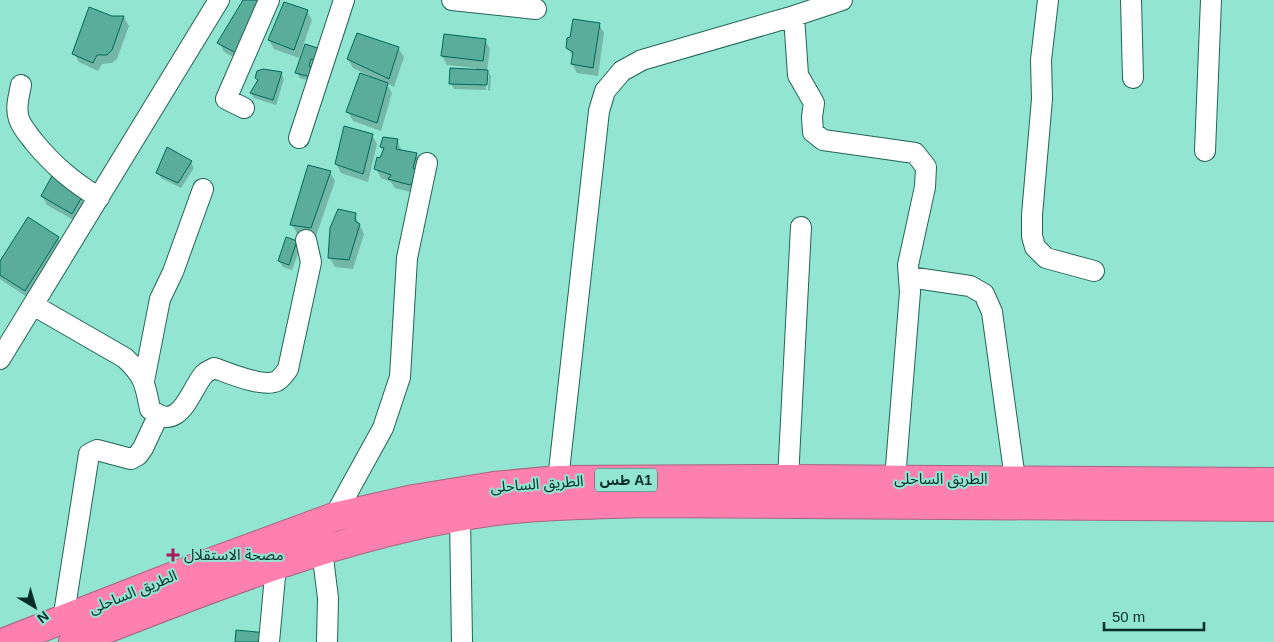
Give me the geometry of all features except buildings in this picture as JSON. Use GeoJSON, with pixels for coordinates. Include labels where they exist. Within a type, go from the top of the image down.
{"type":"FeatureCollection","features":[{"type":"Feature","properties":{"kind":"highway","name":"الطريق الساحلى"},"geometry":{"type":"LineString","coordinates":[[71,636],[179,574],[334,518],[414,498],[494,486],[558,480],[788,478],[1274,482]]}},
{"type":"Feature","properties":{"kind":"highway","name":"الطريق الساحلى"},"geometry":{"type":"LineString","coordinates":[[5,642],[71,636],[322,550],[393,530],[476,514],[558,506],[642,503],[1274,507]]}},
{"type":"Feature","properties":{"kind":"street"},"geometry":{"type":"LineString","coordinates":[[0,359],[219,0]]}},
{"type":"Feature","properties":{"kind":"street"},"geometry":{"type":"LineString","coordinates":[[244,108],[226,99],[269,4],[269,0]]}},
{"type":"Feature","properties":{"kind":"street"},"geometry":{"type":"LineString","coordinates":[[299,138],[344,0]]}},
{"type":"Feature","properties":{"kind":"street"},"geometry":{"type":"LineString","coordinates":[[452,0],[536,9]]}},
{"type":"Feature","properties":{"kind":"street"},"geometry":{"type":"LineString","coordinates":[[558,480],[599,110],[605,91],[622,71],[642,60],[794,16],[842,0]]}},
{"type":"Feature","properties":{"kind":"street"},"geometry":{"type":"LineString","coordinates":[[1048,0],[1041,60],[1042,99],[1032,214],[1032,236],[1035,247],[1046,258],[1094,271]]}},
{"type":"Feature","properties":{"kind":"street"},"geometry":{"type":"LineString","coordinates":[[1131,0],[1133,78]]}},
{"type":"Feature","properties":{"kind":"street"},"geometry":{"type":"LineString","coordinates":[[1205,151],[1211,0]]}},
{"type":"Feature","properties":{"kind":"street"},"geometry":{"type":"LineString","coordinates":[[794,16],[798,75],[814,103],[812,117],[813,132],[823,140],[916,153],[926,167],[924,187],[908,265],[910,292],[895,479]]}},
{"type":"Feature","properties":{"kind":"street"},"geometry":{"type":"LineString","coordinates":[[21,84],[17,107],[23,128],[51,163],[99,198]]}},
{"type":"Feature","properties":{"kind":"street"},"geometry":{"type":"LineString","coordinates":[[334,518],[383,428],[400,377],[407,258],[427,164]]}},
{"type":"Feature","properties":{"kind":"street"},"geometry":{"type":"LineString","coordinates":[[144,381],[160,300],[173,272],[203,189]]}},
{"type":"Feature","properties":{"kind":"street"},"geometry":{"type":"LineString","coordinates":[[788,478],[801,227]]}},
{"type":"Feature","properties":{"kind":"street"},"geometry":{"type":"LineString","coordinates":[[33,305],[125,358],[138,370],[144,381],[150,410],[158,416],[173,416],[180,411],[205,373],[214,368],[264,384],[277,381],[284,375],[288,368],[311,262],[306,240]]}},
{"type":"Feature","properties":{"kind":"street"},"geometry":{"type":"LineString","coordinates":[[909,277],[970,286],[984,294],[992,312],[1015,479]]}},
{"type":"Feature","properties":{"kind":"street"},"geometry":{"type":"LineString","coordinates":[[71,636],[89,454],[97,450],[131,458],[138,455],[158,416]]}},
{"type":"Feature","properties":{"kind":"street"},"geometry":{"type":"LineString","coordinates":[[460,517],[462,642]]}},
{"type":"Feature","properties":{"kind":"street"},"geometry":{"type":"LineString","coordinates":[[322,550],[328,598],[327,642]]}},
{"type":"Feature","properties":{"kind":"street"},"geometry":{"type":"LineString","coordinates":[[269,642],[276,565]]}},
{"type":"Feature","properties":{"kind":"place","name":"مصحة الاستقلال"},"geometry":{"type":"Point","coordinates":[173,555]}}]}
